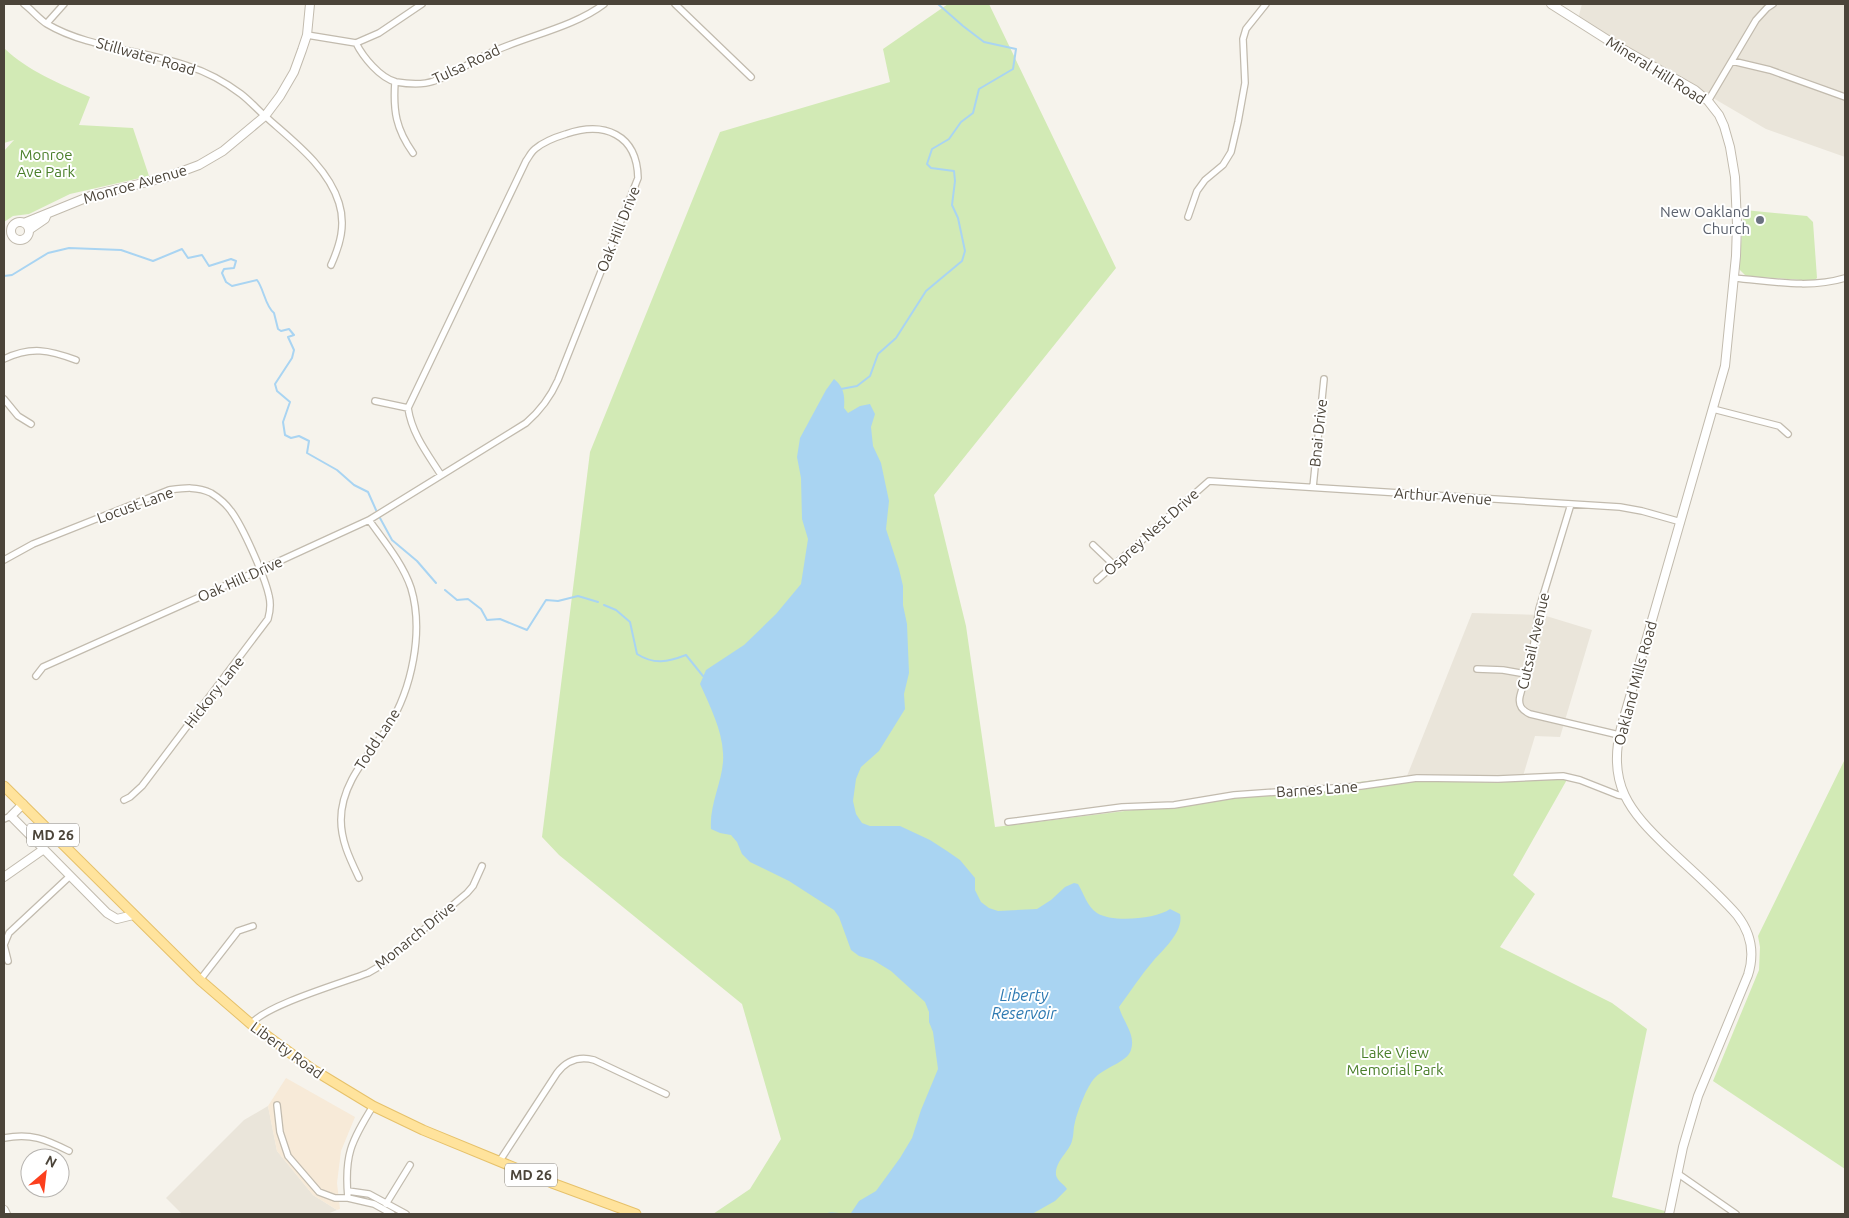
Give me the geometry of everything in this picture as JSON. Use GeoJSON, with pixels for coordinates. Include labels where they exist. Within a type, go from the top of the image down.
{"type":"FeatureCollection","features":[{"type":"Feature","properties":{"kind":"main road","name":"Liberty Road"},"geometry":{"type":"LineString","coordinates":[[4,786],[200,980],[251,1024],[306,1065],[373,1106],[416,1127],[499,1162],[636,1214]]}},
{"type":"Feature","properties":{"kind":"street","name":"Stillwater Road"},"geometry":{"type":"LineString","coordinates":[[24,4],[46,23],[78,37],[189,66],[212,76],[241,94],[296,143],[314,162],[330,184],[339,203],[342,222],[342,234],[331,265]]}},
{"type":"Feature","properties":{"kind":"street"},"geometry":{"type":"LineString","coordinates":[[46,23],[64,4]]}},
{"type":"Feature","properties":{"kind":"street","name":"Monroe Avenue"},"geometry":{"type":"LineString","coordinates":[[4,231],[17,222],[26,226],[45,219],[47,214],[93,195],[164,178],[199,165],[224,151],[265,116],[280,96],[294,72],[307,35],[310,4]]}},
{"type":"Feature","properties":{"kind":"street"},"geometry":{"type":"LineString","coordinates":[[307,35],[356,43],[379,33],[422,4]]}},
{"type":"Feature","properties":{"kind":"street","name":"Tulsa Road"},"geometry":{"type":"LineString","coordinates":[[395,82],[420,84],[434,82],[492,52],[580,19],[604,4]]}},
{"type":"Feature","properties":{"kind":"street"},"geometry":{"type":"LineString","coordinates":[[675,4],[751,77]]}},
{"type":"Feature","properties":{"kind":"street"},"geometry":{"type":"LineString","coordinates":[[1188,217],[1192,203],[1201,185],[1223,165],[1231,152],[1244,83],[1243,39],[1246,29],[1266,4]]}},
{"type":"Feature","properties":{"kind":"street","name":"Mineral Hill Road"},"geometry":{"type":"LineString","coordinates":[[1551,4],[1608,40],[1685,84],[1708,101],[1719,115],[1724,126],[1732,158],[1737,224],[1734,278]]}},
{"type":"Feature","properties":{"kind":"street"},"geometry":{"type":"LineString","coordinates":[[1708,101],[1756,20],[1773,4]]}},
{"type":"Feature","properties":{"kind":"street"},"geometry":{"type":"LineString","coordinates":[[356,43],[364,57],[378,71],[395,82],[393,103],[395,118],[401,134],[413,153]]}},
{"type":"Feature","properties":{"kind":"street"},"geometry":{"type":"LineString","coordinates":[[1732,61],[1770,70],[1845,97]]}},
{"type":"Feature","properties":{"kind":"street","name":"Oak Hill Drive"},"geometry":{"type":"LineString","coordinates":[[36,676],[43,667],[369,520],[526,423],[545,405],[550,397],[638,178],[636,160],[627,144],[618,136],[610,131],[599,128],[575,131],[557,136],[534,149],[517,180],[408,408]]}},
{"type":"Feature","properties":{"kind":"street","name":"Monroe Avenue"},"geometry":{"type":"LineString","coordinates":[[4,237],[13,237],[19,240],[25,238],[26,226]]}},
{"type":"Feature","properties":{"kind":"street"},"geometry":{"type":"LineString","coordinates":[[12,227],[11,234],[13,237]]}},
{"type":"Feature","properties":{"kind":"street"},"geometry":{"type":"LineString","coordinates":[[1734,278],[1805,284],[1845,278]]}},
{"type":"Feature","properties":{"kind":"street","name":"Oakland Mills Road"},"geometry":{"type":"LineString","coordinates":[[1669,1214],[1677,1173],[1700,1090],[1748,975],[1751,960],[1751,943],[1745,927],[1734,912],[1640,821],[1624,796],[1618,771],[1617,749],[1619,735],[1726,359],[1734,278]]}},
{"type":"Feature","properties":{"kind":"street"},"geometry":{"type":"LineString","coordinates":[[4,359],[13,354],[48,350],[76,360]]}},
{"type":"Feature","properties":{"kind":"street","name":"Bnai Drive"},"geometry":{"type":"LineString","coordinates":[[1312,488],[1324,379]]}},
{"type":"Feature","properties":{"kind":"street"},"geometry":{"type":"LineString","coordinates":[[4,400],[18,416],[31,424]]}},
{"type":"Feature","properties":{"kind":"street"},"geometry":{"type":"LineString","coordinates":[[375,401],[408,408],[414,434],[441,475]]}},
{"type":"Feature","properties":{"kind":"street"},"geometry":{"type":"LineString","coordinates":[[1713,409],[1779,426],[1788,434]]}},
{"type":"Feature","properties":{"kind":"street","name":"Arthur Avenue"},"geometry":{"type":"LineString","coordinates":[[1205,484],[1209,481],[1630,508],[1680,522]]}},
{"type":"Feature","properties":{"kind":"street","name":"Osprey Nest Drive"},"geometry":{"type":"LineString","coordinates":[[1097,580],[1205,484]]}},
{"type":"Feature","properties":{"kind":"street","name":"Locust Lane"},"geometry":{"type":"LineString","coordinates":[[4,560],[33,544],[152,496],[169,490],[192,488],[202,489],[212,494],[233,513],[260,570]]}},
{"type":"Feature","properties":{"kind":"street","name":"Cutsail Avenue"},"geometry":{"type":"LineString","coordinates":[[1571,504],[1539,609],[1533,649],[1519,704],[1523,710],[1530,714],[1619,735]]}},
{"type":"Feature","properties":{"kind":"street","name":"Todd Lane"},"geometry":{"type":"LineString","coordinates":[[359,878],[347,853],[343,839],[341,820],[344,798],[352,778],[387,727],[402,700],[416,643],[417,625],[416,608],[410,586],[390,550],[369,520]]}},
{"type":"Feature","properties":{"kind":"street"},"geometry":{"type":"LineString","coordinates":[[1093,545],[1115,566]]}},
{"type":"Feature","properties":{"kind":"street","name":"Hickory Lane"},"geometry":{"type":"LineString","coordinates":[[124,800],[136,792],[146,781],[268,620],[270,612],[269,596],[260,570]]}},
{"type":"Feature","properties":{"kind":"street"},"geometry":{"type":"LineString","coordinates":[[1477,669],[1503,670],[1526,674]]}},
{"type":"Feature","properties":{"kind":"street","name":"Barnes Lane"},"geometry":{"type":"LineString","coordinates":[[1008,822],[1122,807],[1174,805],[1234,795],[1361,786],[1417,778],[1498,779],[1563,776],[1624,796]]}},
{"type":"Feature","properties":{"kind":"street"},"geometry":{"type":"LineString","coordinates":[[22,804],[7,817],[44,849],[111,916],[121,919],[133,915]]}},
{"type":"Feature","properties":{"kind":"street"},"geometry":{"type":"LineString","coordinates":[[4,877],[44,849]]}},
{"type":"Feature","properties":{"kind":"street","name":"Monarch Drive"},"geometry":{"type":"LineString","coordinates":[[251,1024],[256,1018],[279,1007],[368,973],[380,966],[467,893],[473,886],[482,866]]}},
{"type":"Feature","properties":{"kind":"street"},"geometry":{"type":"LineString","coordinates":[[8,961],[4,945],[9,933],[70,876]]}},
{"type":"Feature","properties":{"kind":"street"},"geometry":{"type":"LineString","coordinates":[[200,980],[238,931],[253,926]]}},
{"type":"Feature","properties":{"kind":"street"},"geometry":{"type":"LineString","coordinates":[[499,1162],[562,1066],[574,1059],[594,1060],[666,1094]]}},
{"type":"Feature","properties":{"kind":"street"},"geometry":{"type":"LineString","coordinates":[[277,1105],[282,1142],[288,1156],[319,1192],[335,1198],[362,1200],[392,1214]]}},
{"type":"Feature","properties":{"kind":"street"},"geometry":{"type":"LineString","coordinates":[[348,1198],[347,1163],[352,1145],[373,1106]]}},
{"type":"Feature","properties":{"kind":"street"},"geometry":{"type":"LineString","coordinates":[[4,1138],[23,1135],[39,1137],[63,1148]]}},
{"type":"Feature","properties":{"kind":"street"},"geometry":{"type":"LineString","coordinates":[[380,1207],[388,1203],[410,1166]]}},
{"type":"Feature","properties":{"kind":"street"},"geometry":{"type":"LineString","coordinates":[[1677,1173],[1736,1214]]}},
{"type":"Feature","properties":{"kind":"street"},"geometry":{"type":"LineString","coordinates":[[348,1191],[369,1194],[388,1203],[398,1212],[406,1214]]}},
{"type":"Feature","properties":{"kind":"street"},"geometry":{"type":"LineString","coordinates":[[4,1210],[6,1214]]}},
{"type":"Feature","properties":{"kind":"shaded area"},"geometry":{"type":"Polygon","coordinates":[[[1582,4],[1845,4],[1845,157],[1766,129],[1578,19],[1582,4]]]}},
{"type":"Feature","properties":{"kind":"shaded area"},"geometry":{"type":"Polygon","coordinates":[[[1472,613],[1543,615],[1592,630],[1560,737],[1535,736],[1523,776],[1407,776],[1472,613]]]}},
{"type":"Feature","properties":{"kind":"shaded area"},"geometry":{"type":"Polygon","coordinates":[[[286,1078],[355,1117],[341,1151],[337,1183],[340,1209],[337,1210],[313,1195],[277,1151],[268,1106],[286,1078]]]}},
{"type":"Feature","properties":{"kind":"shaded area"},"geometry":{"type":"Polygon","coordinates":[[[268,1106],[277,1151],[313,1195],[337,1210],[327,1214],[182,1214],[166,1198],[244,1120],[268,1106]]]}},
{"type":"Feature","properties":{"kind":"green space","name":"Lake View Memorial Park"},"geometry":{"type":"Polygon","coordinates":[[[948,4],[989,4],[1116,268],[934,495],[966,626],[995,827],[1407,776],[1569,776],[1513,875],[1535,894],[1500,947],[1612,1003],[1647,1029],[1612,1197],[1665,1211],[1665,1214],[713,1214],[750,1189],[781,1139],[742,1004],[559,855],[542,837],[590,452],[720,132],[890,82],[883,49],[948,4]]]}},
{"type":"Feature","properties":{"kind":"green space","name":"Monroe Ave Park"},"geometry":{"type":"Polygon","coordinates":[[[4,48],[23,64],[56,82],[90,97],[79,125],[133,128],[149,176],[70,194],[29,214],[13,216],[4,222],[4,151],[14,140],[4,143],[4,48]]]}},
{"type":"Feature","properties":{"kind":"green space"},"geometry":{"type":"Polygon","coordinates":[[[1744,210],[1807,216],[1813,222],[1817,278],[1814,281],[1746,276],[1739,269],[1744,210]]]}},
{"type":"Feature","properties":{"kind":"green space"},"geometry":{"type":"Polygon","coordinates":[[[1845,759],[1845,1169],[1713,1081],[1759,970],[1760,947],[1758,936],[1845,759]]]}},
{"type":"Feature","properties":{"kind":"water","name":"Liberty Reservoir"},"geometry":{"type":"Polygon","coordinates":[[[834,379],[842,389],[844,408],[848,413],[860,406],[870,404],[875,414],[871,427],[873,446],[881,463],[889,501],[886,529],[903,586],[903,605],[907,624],[909,673],[904,694],[905,709],[879,751],[861,767],[856,779],[853,801],[856,814],[862,823],[870,826],[900,826],[930,840],[947,851],[960,860],[975,878],[975,890],[981,902],[989,908],[998,911],[1037,909],[1051,900],[1065,887],[1074,883],[1078,884],[1094,910],[1104,916],[1134,919],[1155,915],[1170,909],[1180,914],[1179,927],[1176,933],[1119,1007],[1132,1039],[1131,1050],[1120,1062],[1097,1076],[1085,1094],[1074,1124],[1072,1141],[1056,1170],[1059,1181],[1067,1189],[1055,1201],[1032,1214],[825,1214],[831,1212],[851,1213],[859,1201],[876,1191],[912,1138],[938,1069],[933,1032],[929,1022],[929,1012],[925,1002],[891,971],[873,960],[859,956],[851,950],[839,917],[834,910],[789,881],[750,862],[742,854],[737,842],[731,835],[711,829],[712,809],[722,772],[723,753],[718,727],[700,684],[706,670],[744,645],[776,614],[801,584],[808,539],[802,519],[801,478],[797,457],[800,438],[834,379]]]}},
{"type":"Feature","properties":{"kind":"waterway"},"geometry":{"type":"LineString","coordinates":[[841,389],[857,386],[870,376],[878,354],[896,338],[926,291],[962,261],[965,251],[958,218],[952,205],[955,181],[954,171],[931,168],[927,164],[932,149],[949,139],[961,122],[973,113],[979,89],[1013,69],[1016,49],[984,42],[938,4]]}},
{"type":"Feature","properties":{"kind":"waterway"},"geometry":{"type":"LineString","coordinates":[[4,276],[12,275],[48,253],[69,248],[121,250],[153,261],[182,249],[188,258],[202,255],[209,266],[231,259],[236,261],[234,268],[224,269],[222,273],[226,282],[232,286],[257,280],[274,313],[278,329],[281,331],[289,329],[294,335],[288,337],[294,350],[292,358],[275,384],[277,391],[290,402],[283,422],[285,435],[291,438],[299,436],[309,441],[307,453],[337,470],[354,485],[368,492],[376,510]]}},
{"type":"Feature","properties":{"kind":"waterway"},"geometry":{"type":"LineString","coordinates":[[380,518],[392,540],[417,561],[436,583]]}},
{"type":"Feature","properties":{"kind":"waterway"},"geometry":{"type":"LineString","coordinates":[[445,590],[457,600],[468,599],[481,609],[487,620],[500,619],[527,630],[546,600],[558,601],[578,596],[598,602]]}},
{"type":"Feature","properties":{"kind":"waterway"},"geometry":{"type":"LineString","coordinates":[[604,605],[616,610],[630,622],[637,654],[655,661],[686,655],[703,676]]}},
{"type":"Feature","properties":{"kind":"place","name":"New Oakland Church"},"geometry":{"type":"Point","coordinates":[1760,220]}}]}
